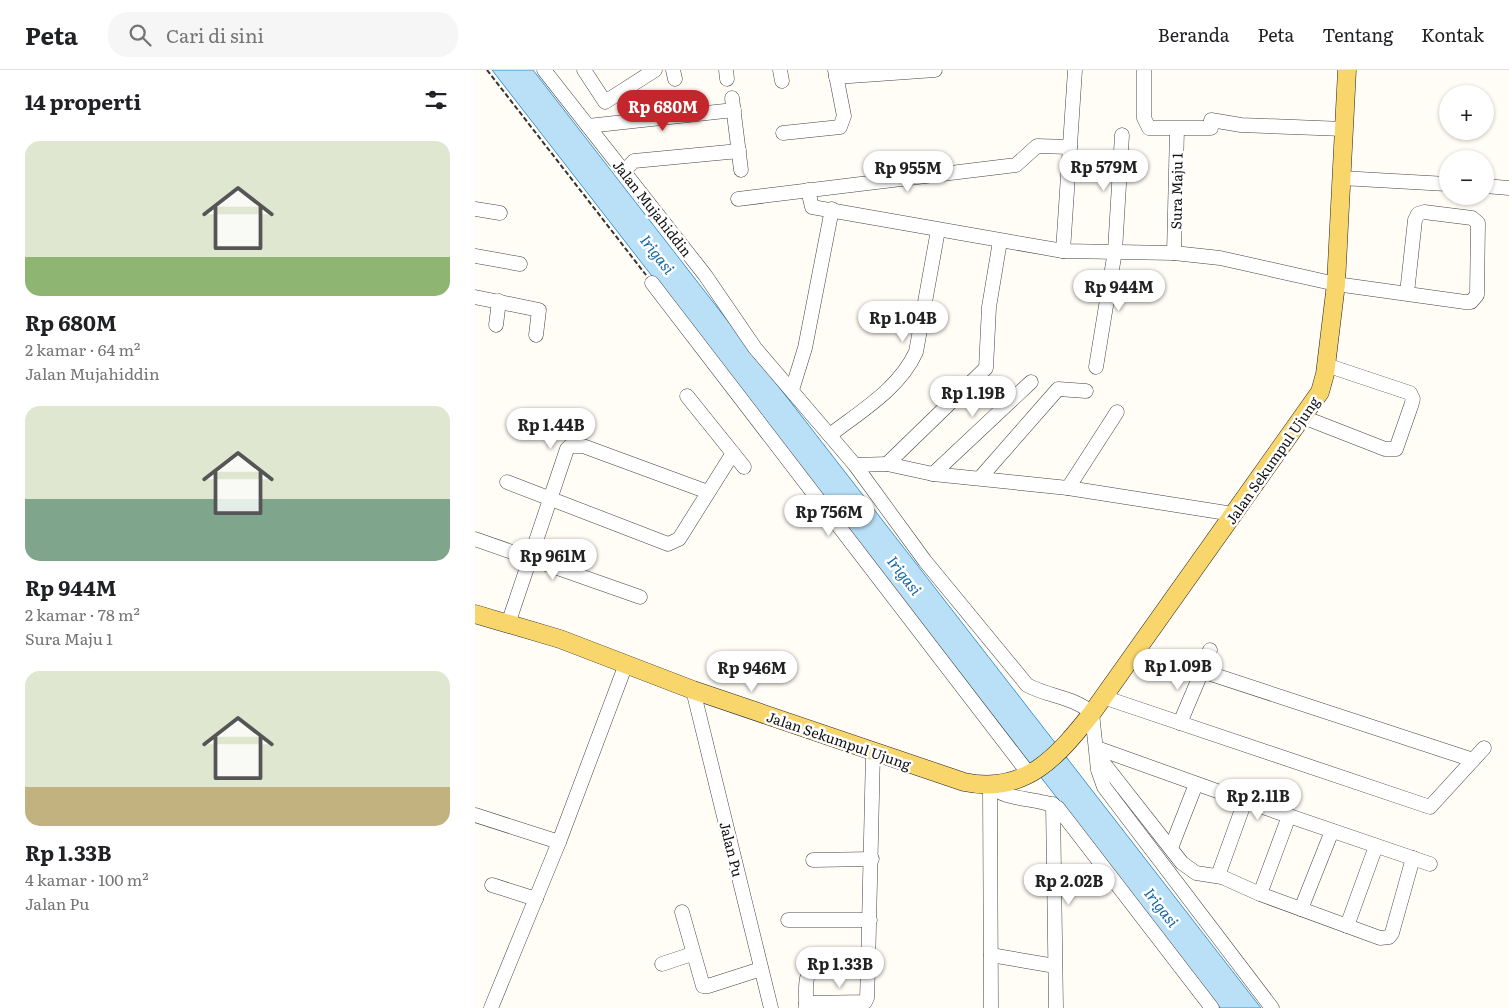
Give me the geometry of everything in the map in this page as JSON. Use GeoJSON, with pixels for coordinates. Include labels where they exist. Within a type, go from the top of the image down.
{"type":"FeatureCollection","features":[{"type":"Feature","properties":{"kind":"main road","name":"Jalan Sekumpul Ujung"},"geometry":{"type":"LineString","coordinates":[[475,614],[560,639],[693,690],[964,782],[991,786],[1013,782],[1031,773],[1069,742],[1092,713],[1320,392],[1326,365],[1336,284],[1347,70]]}},
{"type":"Feature","properties":{"kind":"street"},"geometry":{"type":"LineString","coordinates":[[584,70],[605,102],[655,70]]}},
{"type":"Feature","properties":{"kind":"street"},"geometry":{"type":"LineString","coordinates":[[783,133],[840,127],[844,116],[835,74],[935,70]]}},
{"type":"Feature","properties":{"kind":"street"},"geometry":{"type":"LineString","coordinates":[[1063,251],[1075,70]]}},
{"type":"Feature","properties":{"kind":"street"},"geometry":{"type":"LineString","coordinates":[[1144,70],[1145,124],[1149,128],[1211,128],[1211,120],[1250,125],[1344,129]]}},
{"type":"Feature","properties":{"kind":"street","name":"Jalan Mujahiddin"},"geometry":{"type":"LineString","coordinates":[[549,74],[705,275],[755,348],[855,465],[925,561],[1027,685],[1040,692],[1081,704],[1092,713]]}},
{"type":"Feature","properties":{"kind":"street"},"geometry":{"type":"LineString","coordinates":[[588,126],[733,104],[741,170]]}},
{"type":"Feature","properties":{"kind":"street","name":"Sura Maju 1"},"geometry":{"type":"LineString","coordinates":[[1175,253],[1177,129]]}},
{"type":"Feature","properties":{"kind":"street"},"geometry":{"type":"LineString","coordinates":[[1096,367],[1115,251],[1122,135]]}},
{"type":"Feature","properties":{"kind":"street"},"geometry":{"type":"LineString","coordinates":[[738,199],[1016,164],[1037,146],[1070,147]]}},
{"type":"Feature","properties":{"kind":"street"},"geometry":{"type":"LineString","coordinates":[[624,171],[634,161],[739,151]]}},
{"type":"Feature","properties":{"kind":"street"},"geometry":{"type":"LineString","coordinates":[[1341,178],[1439,184]]}},
{"type":"Feature","properties":{"kind":"street"},"geometry":{"type":"LineString","coordinates":[[1494,187],[1509,188]]}},
{"type":"Feature","properties":{"kind":"street"},"geometry":{"type":"LineString","coordinates":[[808,190],[812,206],[1000,241],[1063,251],[1175,253],[1220,258],[1336,284],[1465,302],[1475,299],[1477,296],[1480,230],[1478,223],[1472,218],[1424,212],[1417,214],[1407,293]]}},
{"type":"Feature","properties":{"kind":"street"},"geometry":{"type":"LineString","coordinates":[[475,209],[500,213]]}},
{"type":"Feature","properties":{"kind":"street"},"geometry":{"type":"LineString","coordinates":[[791,390],[805,348],[832,210]]}},
{"type":"Feature","properties":{"kind":"street"},"geometry":{"type":"LineString","coordinates":[[830,435],[892,387],[908,369],[916,352],[938,230]]}},
{"type":"Feature","properties":{"kind":"street"},"geometry":{"type":"LineString","coordinates":[[887,464],[986,368],[987,323],[1000,241]]}},
{"type":"Feature","properties":{"kind":"street"},"geometry":{"type":"LineString","coordinates":[[475,256],[520,264]]}},
{"type":"Feature","properties":{"kind":"street"},"geometry":{"type":"LineString","coordinates":[[652,283],[1031,773]]}},
{"type":"Feature","properties":{"kind":"street"},"geometry":{"type":"LineString","coordinates":[[475,297],[539,310],[537,336]]}},
{"type":"Feature","properties":{"kind":"street"},"geometry":{"type":"LineString","coordinates":[[496,325],[499,301]]}},
{"type":"Feature","properties":{"kind":"street"},"geometry":{"type":"LineString","coordinates":[[1303,417],[1385,449],[1396,450],[1413,398],[1410,393],[1326,365]]}},
{"type":"Feature","properties":{"kind":"street"},"geometry":{"type":"LineString","coordinates":[[933,474],[1031,382]]}},
{"type":"Feature","properties":{"kind":"street"},"geometry":{"type":"LineString","coordinates":[[980,478],[1058,389],[1086,391]]}},
{"type":"Feature","properties":{"kind":"street"},"geometry":{"type":"LineString","coordinates":[[687,396],[744,467]]}},
{"type":"Feature","properties":{"kind":"street"},"geometry":{"type":"LineString","coordinates":[[1068,488],[1117,412]]}},
{"type":"Feature","properties":{"kind":"street"},"geometry":{"type":"LineString","coordinates":[[508,624],[567,449],[577,445],[708,492]]}},
{"type":"Feature","properties":{"kind":"street"},"geometry":{"type":"LineString","coordinates":[[507,482],[668,544],[679,539],[733,453]]}},
{"type":"Feature","properties":{"kind":"street"},"geometry":{"type":"LineString","coordinates":[[855,465],[887,464],[933,474],[1068,488],[1233,514]]}},
{"type":"Feature","properties":{"kind":"street"},"geometry":{"type":"LineString","coordinates":[[475,539],[640,597]]}},
{"type":"Feature","properties":{"kind":"street"},"geometry":{"type":"LineString","coordinates":[[1180,723],[1210,650]]}},
{"type":"Feature","properties":{"kind":"street"},"geometry":{"type":"LineString","coordinates":[[491,1008],[559,842],[626,664]]}},
{"type":"Feature","properties":{"kind":"street"},"geometry":{"type":"LineString","coordinates":[[1202,671],[1473,760]]}},
{"type":"Feature","properties":{"kind":"street","name":"Jalan Pu"},"geometry":{"type":"LineString","coordinates":[[693,690],[771,1008]]}},
{"type":"Feature","properties":{"kind":"street"},"geometry":{"type":"LineString","coordinates":[[1103,697],[1429,806],[1484,748]]}},
{"type":"Feature","properties":{"kind":"street"},"geometry":{"type":"LineString","coordinates":[[1092,713],[1100,778],[1104,787],[1272,1008]]}},
{"type":"Feature","properties":{"kind":"street"},"geometry":{"type":"LineString","coordinates":[[868,968],[816,966],[810,968],[807,974],[806,1006],[865,1002],[867,998],[872,859],[873,752]]}},
{"type":"Feature","properties":{"kind":"street"},"geometry":{"type":"LineString","coordinates":[[1097,752],[1430,864]]}},
{"type":"Feature","properties":{"kind":"street"},"geometry":{"type":"LineString","coordinates":[[1097,752],[1188,869],[1196,873],[1222,877],[1260,894],[1380,938],[1389,937],[1393,933],[1413,858]]}},
{"type":"Feature","properties":{"kind":"street"},"geometry":{"type":"LineString","coordinates":[[1171,848],[1196,784]]}},
{"type":"Feature","properties":{"kind":"street"},"geometry":{"type":"LineString","coordinates":[[991,786],[1001,794],[1053,804],[1058,808],[1206,1005]]}},
{"type":"Feature","properties":{"kind":"street"},"geometry":{"type":"LineString","coordinates":[[991,786],[991,1008]]}},
{"type":"Feature","properties":{"kind":"street"},"geometry":{"type":"LineString","coordinates":[[1222,877],[1219,873],[1245,801]]}},
{"type":"Feature","properties":{"kind":"street"},"geometry":{"type":"LineString","coordinates":[[1053,804],[1056,1008]]}},
{"type":"Feature","properties":{"kind":"street"},"geometry":{"type":"LineString","coordinates":[[475,815],[559,842]]}},
{"type":"Feature","properties":{"kind":"street"},"geometry":{"type":"LineString","coordinates":[[1260,894],[1289,816]]}},
{"type":"Feature","properties":{"kind":"street"},"geometry":{"type":"LineString","coordinates":[[1301,909],[1332,831]]}},
{"type":"Feature","properties":{"kind":"street"},"geometry":{"type":"LineString","coordinates":[[1347,926],[1376,846]]}},
{"type":"Feature","properties":{"kind":"street"},"geometry":{"type":"LineString","coordinates":[[813,860],[872,859]]}},
{"type":"Feature","properties":{"kind":"street"},"geometry":{"type":"LineString","coordinates":[[492,885],[536,899]]}},
{"type":"Feature","properties":{"kind":"street"},"geometry":{"type":"LineString","coordinates":[[682,912],[692,954],[703,986],[705,987],[761,969]]}},
{"type":"Feature","properties":{"kind":"street"},"geometry":{"type":"LineString","coordinates":[[788,920],[870,920]]}},
{"type":"Feature","properties":{"kind":"street"},"geometry":{"type":"LineString","coordinates":[[662,964],[692,954]]}},
{"type":"Feature","properties":{"kind":"street"},"geometry":{"type":"LineString","coordinates":[[991,955],[1055,966]]}},
{"type":"Feature","properties":{"kind":"path"},"geometry":{"type":"LineString","coordinates":[[487,70],[652,283]]}},
{"type":"Feature","properties":{"kind":"water","name":"Irigasi"},"geometry":{"type":"Polygon","coordinates":[[[492,70],[533,70],[1261,1008],[1220,1008],[492,70]]]}}]}
